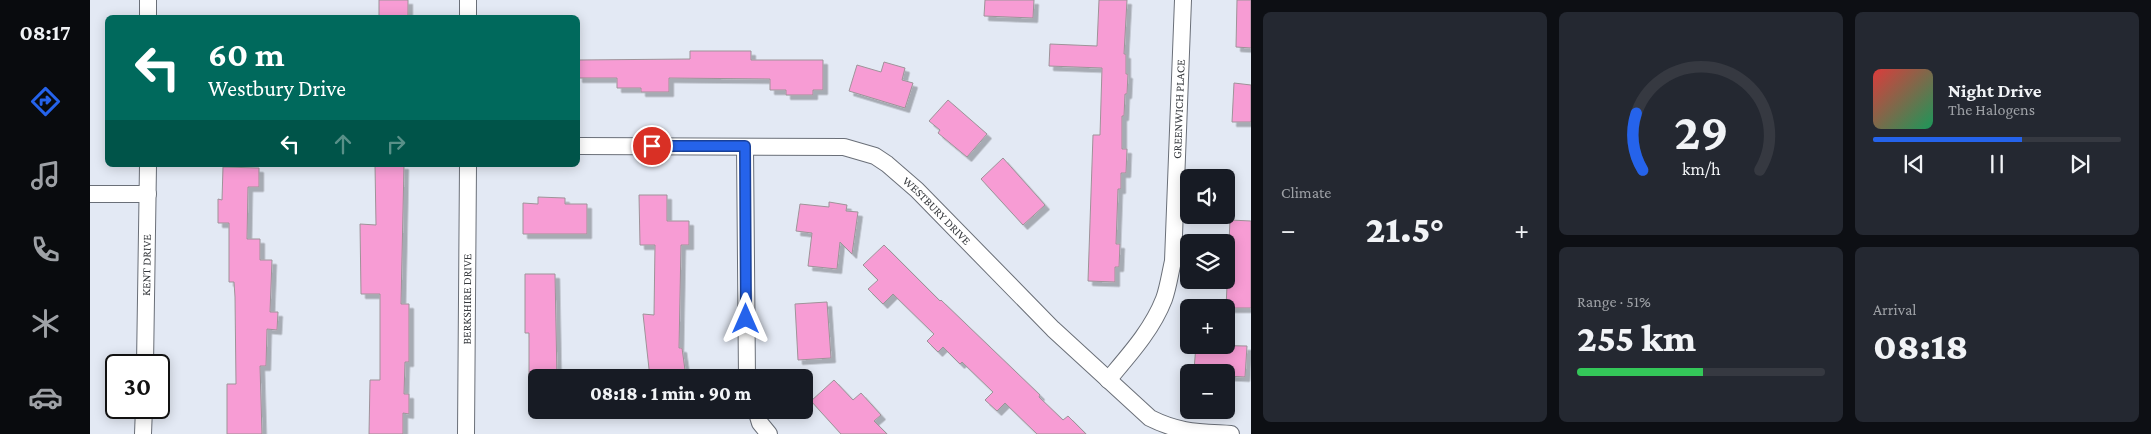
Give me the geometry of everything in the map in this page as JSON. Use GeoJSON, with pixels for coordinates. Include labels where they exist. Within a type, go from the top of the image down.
{"type":"FeatureCollection","features":[{"type":"Feature","properties":{"kind":"street"},"geometry":{"type":"LineString","coordinates":[[148,0],[148,15]]}},
{"type":"Feature","properties":{"kind":"street"},"geometry":{"type":"LineString","coordinates":[[468,0],[468,15]]}},
{"type":"Feature","properties":{"kind":"street","name":"GREENWICH PLACE"},"geometry":{"type":"LineString","coordinates":[[1108,380],[1138,345],[1157,314],[1164,298],[1173,261],[1183,0]]}},
{"type":"Feature","properties":{"kind":"street","name":"WESTBURY DRIVE"},"geometry":{"type":"LineString","coordinates":[[580,146],[844,147],[875,156],[917,190],[1053,329],[1150,418],[1169,428],[1184,431],[1231,434]]}},
{"type":"Feature","properties":{"kind":"street"},"geometry":{"type":"LineString","coordinates":[[745,146],[747,369]]}},
{"type":"Feature","properties":{"kind":"street","name":"KENT DRIVE"},"geometry":{"type":"LineString","coordinates":[[145,354],[148,167]]}},
{"type":"Feature","properties":{"kind":"street","name":"BERKSHIRE DRIVE"},"geometry":{"type":"LineString","coordinates":[[466,434],[468,167]]}},
{"type":"Feature","properties":{"kind":"street"},"geometry":{"type":"LineString","coordinates":[[90,194],[148,194]]}},
{"type":"Feature","properties":{"kind":"street"},"geometry":{"type":"LineString","coordinates":[[143,434],[144,419]]}},
{"type":"Feature","properties":{"kind":"street"},"geometry":{"type":"LineString","coordinates":[[759,419],[769,434]]}},
{"type":"Feature","properties":{"kind":"building"},"geometry":{"type":"Polygon","coordinates":[[[379,0],[408,0],[408,15],[379,15],[379,0]]]}},
{"type":"Feature","properties":{"kind":"building"},"geometry":{"type":"Polygon","coordinates":[[[985,0],[1034,0],[1033,18],[984,16],[985,0]]]}},
{"type":"Feature","properties":{"kind":"building"},"geometry":{"type":"Polygon","coordinates":[[[1099,0],[1127,0],[1124,54],[1126,54],[1126,74],[1128,74],[1124,116],[1122,116],[1122,149],[1127,149],[1126,173],[1121,173],[1121,189],[1118,189],[1116,244],[1120,244],[1119,267],[1115,267],[1115,282],[1088,281],[1093,135],[1100,135],[1102,68],[1049,66],[1050,44],[1097,46],[1099,0]]]}},
{"type":"Feature","properties":{"kind":"building"},"geometry":{"type":"Polygon","coordinates":[[[1237,0],[1251,0],[1251,48],[1236,47],[1237,0]]]}},
{"type":"Feature","properties":{"kind":"building"},"geometry":{"type":"Polygon","coordinates":[[[690,51],[751,51],[751,60],[823,60],[823,90],[813,90],[813,95],[786,95],[786,90],[770,90],[770,79],[669,78],[669,92],[641,92],[641,88],[617,88],[617,78],[580,78],[580,60],[690,59],[690,51]]]}},
{"type":"Feature","properties":{"kind":"building"},"geometry":{"type":"Polygon","coordinates":[[[884,62],[905,68],[902,80],[913,83],[905,108],[849,91],[857,65],[881,72],[884,62]]]}},
{"type":"Feature","properties":{"kind":"building"},"geometry":{"type":"Polygon","coordinates":[[[1234,83],[1251,85],[1251,122],[1232,122],[1234,83]]]}},
{"type":"Feature","properties":{"kind":"building"},"geometry":{"type":"Polygon","coordinates":[[[948,100],[987,134],[967,157],[938,133],[940,130],[929,121],[948,100]]]}},
{"type":"Feature","properties":{"kind":"building"},"geometry":{"type":"Polygon","coordinates":[[[1003,158],[1045,205],[1023,225],[981,179],[1003,158]]]}},
{"type":"Feature","properties":{"kind":"building"},"geometry":{"type":"Polygon","coordinates":[[[223,167],[259,168],[259,187],[248,187],[247,239],[260,239],[260,260],[272,260],[270,312],[278,312],[277,330],[267,329],[266,366],[260,366],[262,434],[227,434],[227,384],[236,384],[235,297],[234,282],[229,282],[229,223],[218,223],[218,199],[222,200],[223,167]]]}},
{"type":"Feature","properties":{"kind":"building"},"geometry":{"type":"Polygon","coordinates":[[[375,167],[404,167],[401,304],[409,304],[409,362],[405,362],[404,394],[409,394],[409,414],[403,413],[403,434],[369,434],[370,380],[380,380],[380,294],[361,294],[360,224],[376,225],[375,167]]]}},
{"type":"Feature","properties":{"kind":"building"},"geometry":{"type":"Polygon","coordinates":[[[639,195],[667,195],[667,221],[689,221],[689,245],[681,245],[679,348],[682,348],[685,369],[649,369],[643,314],[654,315],[655,245],[640,245],[639,195]]]}},
{"type":"Feature","properties":{"kind":"building"},"geometry":{"type":"Polygon","coordinates":[[[538,197],[565,198],[565,204],[587,204],[587,234],[523,234],[523,203],[538,204],[538,197]]]}},
{"type":"Feature","properties":{"kind":"building"},"geometry":{"type":"Polygon","coordinates":[[[829,202],[847,205],[846,211],[858,212],[852,254],[840,242],[837,269],[808,266],[812,233],[796,231],[800,204],[829,207],[829,202]]]}},
{"type":"Feature","properties":{"kind":"building"},"geometry":{"type":"Polygon","coordinates":[[[1235,220],[1251,221],[1251,308],[1235,308],[1235,299],[1226,299],[1227,289],[1235,289],[1235,234],[1229,234],[1230,224],[1235,224],[1235,220]]]}},
{"type":"Feature","properties":{"kind":"building"},"geometry":{"type":"Polygon","coordinates":[[[884,245],[940,301],[1040,395],[1039,397],[1063,420],[1068,416],[1086,434],[1037,434],[1005,403],[997,411],[985,400],[993,392],[962,362],[960,364],[943,347],[938,352],[927,341],[934,334],[893,294],[883,304],[868,289],[878,280],[863,265],[884,245]]]}},
{"type":"Feature","properties":{"kind":"building"},"geometry":{"type":"Polygon","coordinates":[[[525,274],[555,274],[557,369],[529,369],[529,333],[525,333],[525,274]]]}},
{"type":"Feature","properties":{"kind":"building"},"geometry":{"type":"Polygon","coordinates":[[[827,302],[831,358],[798,360],[795,304],[827,302]]]}},
{"type":"Feature","properties":{"kind":"building"},"geometry":{"type":"Polygon","coordinates":[[[1235,346],[1247,346],[1245,377],[1235,376],[1235,364],[1194,364],[1195,354],[1235,354],[1235,346]]]}},
{"type":"Feature","properties":{"kind":"building"},"geometry":{"type":"Polygon","coordinates":[[[834,380],[853,400],[861,393],[881,415],[874,421],[887,434],[841,434],[813,403],[813,399],[834,380]]]}},
{"type":"Feature","properties":{"kind":"route"},"geometry":{"type":"LineString","coordinates":[[652,146],[745,146],[746,319]]}}]}
